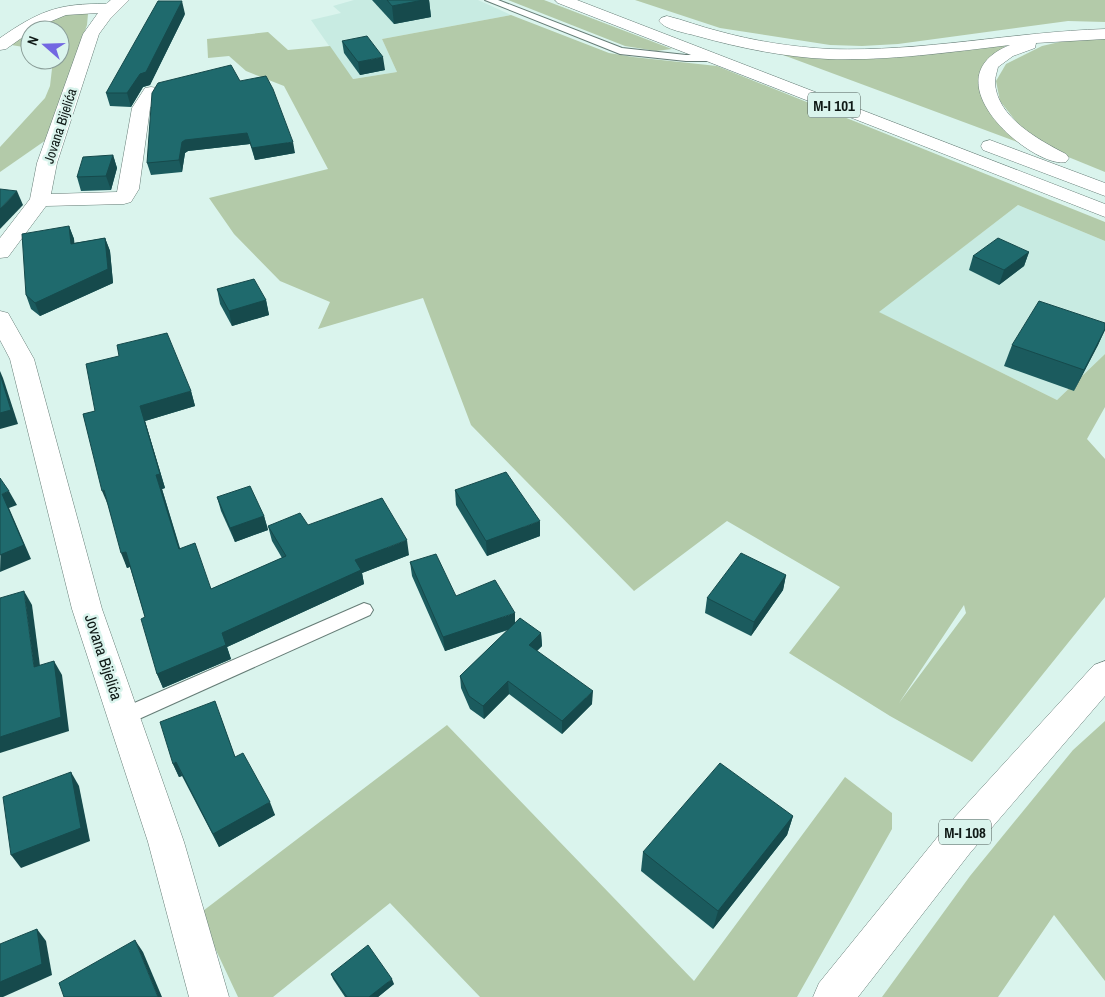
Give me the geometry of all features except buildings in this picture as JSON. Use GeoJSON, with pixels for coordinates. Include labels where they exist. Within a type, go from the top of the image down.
{"type":"FeatureCollection","features":[{"type":"Feature","properties":{"kind":"main road","name":"M-I 101"},"geometry":{"type":"LineString","coordinates":[[562,0],[1105,211]]}},
{"type":"Feature","properties":{"kind":"main road"},"geometry":{"type":"LineString","coordinates":[[598,0],[633,10]]}},
{"type":"Feature","properties":{"kind":"main road"},"geometry":{"type":"LineString","coordinates":[[598,0],[784,67]]}},
{"type":"Feature","properties":{"kind":"main road"},"geometry":{"type":"LineString","coordinates":[[0,45],[28,26],[59,12],[75,8],[115,4]]}},
{"type":"Feature","properties":{"kind":"main road","name":"Jovana Bijelića"},"geometry":{"type":"LineString","coordinates":[[0,252],[40,200],[47,163],[91,34],[98,22],[115,4]]}},
{"type":"Feature","properties":{"kind":"main road"},"geometry":{"type":"LineString","coordinates":[[651,16],[694,30],[734,40],[788,49],[838,54],[904,51],[1055,36],[1105,34]]}},
{"type":"Feature","properties":{"kind":"main road"},"geometry":{"type":"LineString","coordinates":[[1055,36],[1013,50],[997,60],[990,67],[986,89],[989,98],[996,110],[1031,142],[1105,182]]}},
{"type":"Feature","properties":{"kind":"main road"},"geometry":{"type":"LineString","coordinates":[[40,200],[124,198],[129,189],[141,108],[151,92]]}},
{"type":"Feature","properties":{"kind":"main road"},"geometry":{"type":"LineString","coordinates":[[979,141],[1105,190]]}},
{"type":"Feature","properties":{"kind":"main road","name":"Jovana Bijelića"},"geometry":{"type":"LineString","coordinates":[[0,318],[22,359],[87,609],[166,842],[209,997]]}},
{"type":"Feature","properties":{"kind":"main road","name":"M-I 108"},"geometry":{"type":"LineString","coordinates":[[833,997],[957,841],[1105,674]]}},
{"type":"Feature","properties":{"kind":"lane"},"geometry":{"type":"LineString","coordinates":[[490,0],[620,51],[686,58],[714,58]]}},
{"type":"Feature","properties":{"kind":"lane"},"geometry":{"type":"LineString","coordinates":[[123,717],[364,610]]}},
{"type":"Feature","properties":{"kind":"shaded area"},"geometry":{"type":"Polygon","coordinates":[[[354,0],[478,0],[511,15],[382,39],[397,72],[352,79],[311,20],[341,13],[333,6],[354,0]]]}},
{"type":"Feature","properties":{"kind":"shaded area"},"geometry":{"type":"Polygon","coordinates":[[[508,0],[544,0],[672,49],[656,51],[625,46],[508,0]]]}},
{"type":"Feature","properties":{"kind":"shaded area"},"geometry":{"type":"Polygon","coordinates":[[[635,0],[1105,0],[1105,22],[1068,21],[898,44],[830,45],[720,28],[635,0]]]}},
{"type":"Feature","properties":{"kind":"shaded area"},"geometry":{"type":"Polygon","coordinates":[[[70,14],[88,14],[87,25],[46,140],[0,172],[0,147],[45,98],[50,86],[52,70],[70,70],[70,20],[50,20],[70,14]]]}},
{"type":"Feature","properties":{"kind":"shaded area"},"geometry":{"type":"Polygon","coordinates":[[[511,15],[609,53],[717,66],[1105,222],[1105,241],[1018,205],[879,312],[1057,400],[1105,354],[1105,407],[1087,439],[1105,459],[1105,597],[972,762],[890,716],[789,653],[840,587],[727,521],[634,591],[471,425],[423,298],[318,329],[330,302],[280,281],[234,234],[209,198],[328,169],[284,86],[246,71],[229,56],[208,58],[207,39],[268,32],[288,50],[330,46],[353,79],[397,72],[382,39],[511,15]],[[964,605],[899,703],[966,613],[964,605]]]}},
{"type":"Feature","properties":{"kind":"shaded area"},"geometry":{"type":"Polygon","coordinates":[[[20,38],[20,46],[11,45],[20,38]]]}},
{"type":"Feature","properties":{"kind":"shaded area"},"geometry":{"type":"Polygon","coordinates":[[[1077,38],[1105,39],[1105,172],[1056,152],[1022,129],[1000,101],[996,81],[1006,64],[1042,46],[1077,38]]]}},
{"type":"Feature","properties":{"kind":"shaded area"},"geometry":{"type":"Polygon","coordinates":[[[1013,41],[990,57],[982,67],[982,86],[1023,144],[767,49],[802,53],[1013,41]]]}},
{"type":"Feature","properties":{"kind":"shaded area"},"geometry":{"type":"Polygon","coordinates":[[[1018,205],[1105,241],[1105,354],[1057,400],[878,312],[1018,205]]]}},
{"type":"Feature","properties":{"kind":"shaded area"},"geometry":{"type":"Polygon","coordinates":[[[1105,721],[1105,981],[1054,915],[998,997],[882,997],[970,876],[1073,750],[1105,721]]]}},
{"type":"Feature","properties":{"kind":"shaded area"},"geometry":{"type":"Polygon","coordinates":[[[447,725],[694,981],[845,777],[892,813],[892,829],[797,997],[480,997],[390,903],[273,997],[238,997],[199,914],[447,725]]]}}]}
